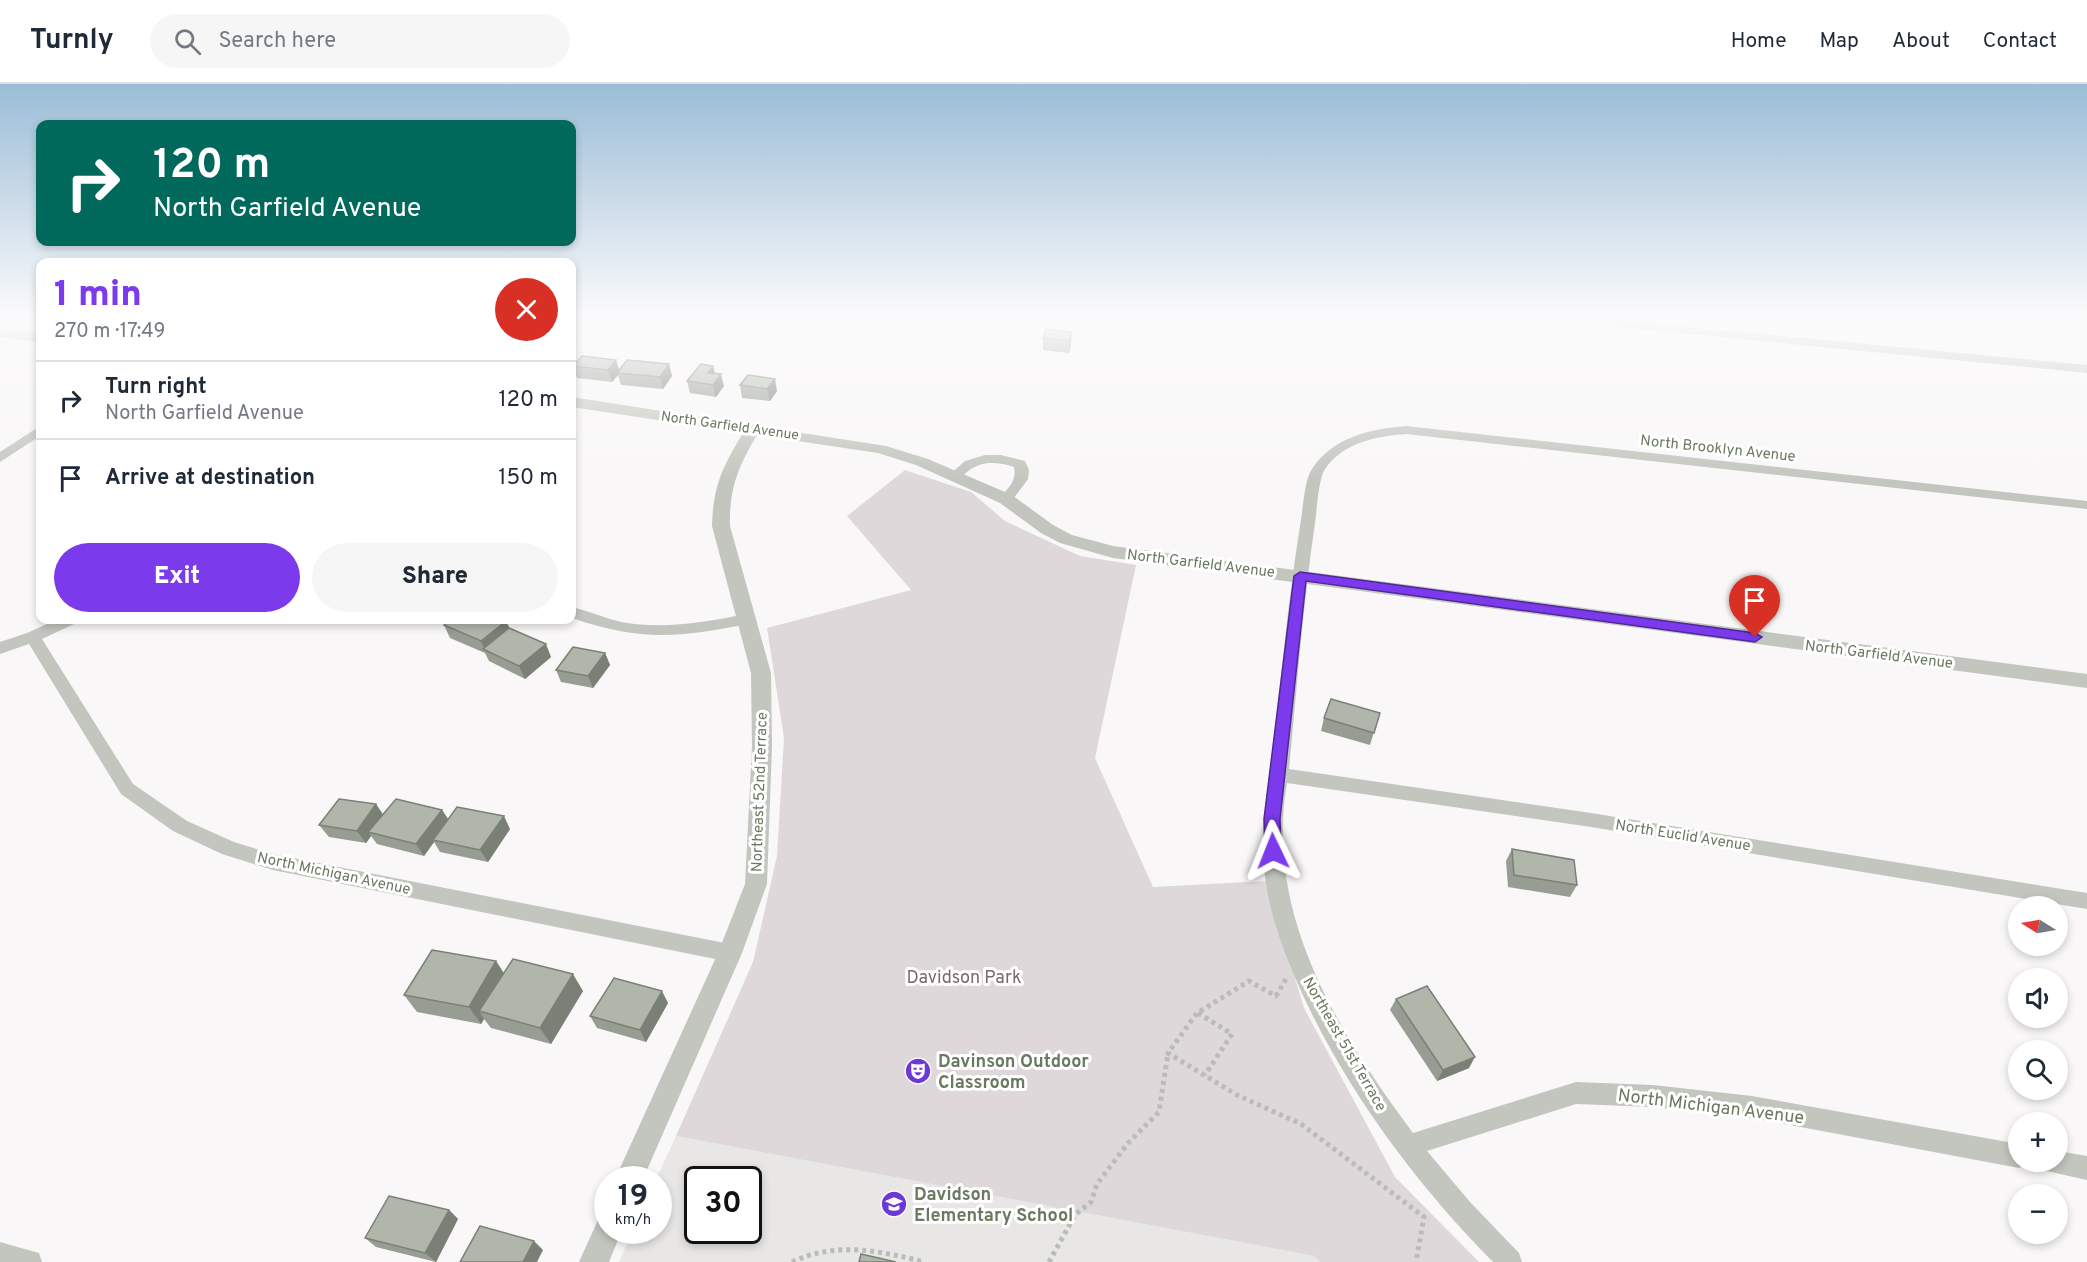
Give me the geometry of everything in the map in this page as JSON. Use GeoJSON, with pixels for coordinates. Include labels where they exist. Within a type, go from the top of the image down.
{"type":"FeatureCollection","features":[{"type":"Feature","properties":{"kind":"street","name":"North Garfield Avenue"},"geometry":{"type":"LineString","coordinates":[[576,403],[866,445],[922,462],[955,476],[1006,499],[1047,530],[1089,547],[1113,552],[2087,681]]}},
{"type":"Feature","properties":{"kind":"street","name":"Northeast 52nd Terrace"},"geometry":{"type":"LineString","coordinates":[[636,1166],[730,953],[756,884],[762,746],[761,673],[734,566],[721,526],[721,506],[730,468],[753,429]]}},
{"type":"Feature","properties":{"kind":"street","name":"North Brooklyn Avenue"},"geometry":{"type":"LineString","coordinates":[[1347,443],[1373,434],[1406,430],[2087,505]]}},
{"type":"Feature","properties":{"kind":"street"},"geometry":{"type":"LineString","coordinates":[[0,459],[36,433]]}},
{"type":"Feature","properties":{"kind":"street","name":"Northeast 51st Terrace"},"geometry":{"type":"LineString","coordinates":[[1347,443],[1324,459],[1316,472],[1300,576],[1279,775],[1272,819],[1273,867],[1284,919],[1298,959],[1317,1003],[1362,1081],[1407,1146],[1442,1190],[1510,1262]]}},
{"type":"Feature","properties":{"kind":"street"},"geometry":{"type":"LineString","coordinates":[[955,476],[967,464],[982,458],[1002,459],[1020,464],[1023,471],[1023,482],[1006,499]]}},
{"type":"Feature","properties":{"kind":"street"},"geometry":{"type":"LineString","coordinates":[[576,614],[606,625],[641,632],[695,630],[747,619]]}},
{"type":"Feature","properties":{"kind":"street"},"geometry":{"type":"LineString","coordinates":[[0,648],[33,637],[60,624]]}},
{"type":"Feature","properties":{"kind":"street","name":"North Michigan Avenue"},"geometry":{"type":"LineString","coordinates":[[33,637],[127,789],[180,826],[229,848],[273,862],[730,953]]}},
{"type":"Feature","properties":{"kind":"street","name":"North Euclid Avenue"},"geometry":{"type":"LineString","coordinates":[[1279,775],[1591,820],[2087,901]]}},
{"type":"Feature","properties":{"kind":"street","name":"North Michigan Avenue"},"geometry":{"type":"LineString","coordinates":[[1407,1146],[1576,1093],[1653,1096],[1752,1107],[2008,1154]]}},
{"type":"Feature","properties":{"kind":"street"},"geometry":{"type":"LineString","coordinates":[[2068,1165],[2087,1168]]}},
{"type":"Feature","properties":{"kind":"street"},"geometry":{"type":"LineString","coordinates":[[594,1262],[602,1244]]}},
{"type":"Feature","properties":{"kind":"street"},"geometry":{"type":"LineString","coordinates":[[0,1254],[30,1262]]}},
{"type":"Feature","properties":{"kind":"path"},"geometry":{"type":"LineString","coordinates":[[1048,1262],[1075,1215],[1091,1202],[1097,1185],[1128,1143],[1159,1112],[1168,1053],[1197,1013],[1249,981],[1276,996],[1298,959]]}},
{"type":"Feature","properties":{"kind":"path"},"geometry":{"type":"LineString","coordinates":[[1197,1013],[1232,1034],[1205,1075]]}},
{"type":"Feature","properties":{"kind":"path"},"geometry":{"type":"LineString","coordinates":[[1168,1053],[1237,1095],[1301,1124],[1424,1218],[1416,1262]]}},
{"type":"Feature","properties":{"kind":"path"},"geometry":{"type":"LineString","coordinates":[[792,1262],[823,1250],[841,1248],[877,1251],[926,1262]]}},
{"type":"Feature","properties":{"kind":"shaded area","name":"Davidson Elementary School"},"geometry":{"type":"Polygon","coordinates":[[[676,1136],[1314,1256],[1320,1262],[619,1262],[627,1244],[672,1244],[672,1166],[662,1166],[676,1136]]]}},
{"type":"Feature","properties":{"kind":"green space","name":"Davidson Park"},"geometry":{"type":"Polygon","coordinates":[[[905,470],[971,492],[1005,521],[1080,556],[1136,565],[1095,758],[1153,887],[1266,881],[1304,1008],[1395,1177],[1479,1262],[1320,1262],[1314,1256],[676,1136],[753,962],[777,856],[784,738],[767,628],[911,590],[847,516],[905,470]]]}},
{"type":"Feature","properties":{"kind":"building"},"geometry":{"type":"Polygon","coordinates":[[[618,372],[663,372],[660,377],[618,372]]]}},
{"type":"Feature","properties":{"kind":"building"},"geometry":{"type":"Polygon","coordinates":[[[694,372],[721,374],[713,385],[687,381],[694,372]]]}},
{"type":"Feature","properties":{"kind":"building"},"geometry":{"type":"Polygon","coordinates":[[[748,375],[775,379],[767,389],[740,385],[748,375]]]}},
{"type":"Feature","properties":{"kind":"building"},"geometry":{"type":"Polygon","coordinates":[[[445,624],[502,624],[481,641],[445,624]]]}},
{"type":"Feature","properties":{"kind":"building"},"geometry":{"type":"Polygon","coordinates":[[[509,628],[546,644],[519,666],[483,649],[509,628]]]}},
{"type":"Feature","properties":{"kind":"building"},"geometry":{"type":"Polygon","coordinates":[[[573,647],[605,653],[588,676],[556,670],[573,647]]]}},
{"type":"Feature","properties":{"kind":"building"},"geometry":{"type":"Polygon","coordinates":[[[1331,699],[1380,713],[1374,733],[1324,718],[1331,699]]]}},
{"type":"Feature","properties":{"kind":"building"},"geometry":{"type":"Polygon","coordinates":[[[339,799],[376,804],[357,831],[319,825],[339,799]]]}},
{"type":"Feature","properties":{"kind":"building"},"geometry":{"type":"Polygon","coordinates":[[[396,799],[442,810],[416,844],[368,832],[396,799]]]}},
{"type":"Feature","properties":{"kind":"building"},"geometry":{"type":"Polygon","coordinates":[[[457,807],[504,816],[480,850],[433,840],[457,807]]]}},
{"type":"Feature","properties":{"kind":"building"},"geometry":{"type":"Polygon","coordinates":[[[1512,849],[1574,860],[1577,885],[1514,875],[1512,849]]]}},
{"type":"Feature","properties":{"kind":"building"},"geometry":{"type":"Polygon","coordinates":[[[432,950],[496,961],[469,1007],[404,995],[432,950]]]}},
{"type":"Feature","properties":{"kind":"building"},"geometry":{"type":"Polygon","coordinates":[[[513,959],[573,974],[540,1028],[479,1011],[513,959]]]}},
{"type":"Feature","properties":{"kind":"building"},"geometry":{"type":"Polygon","coordinates":[[[614,978],[662,991],[640,1030],[590,1016],[614,978]]]}},
{"type":"Feature","properties":{"kind":"building"},"geometry":{"type":"Polygon","coordinates":[[[1427,986],[1475,1057],[1443,1070],[1396,999],[1427,986]]]}},
{"type":"Feature","properties":{"kind":"building"},"geometry":{"type":"Polygon","coordinates":[[[389,1196],[449,1210],[425,1253],[365,1238],[389,1196]]]}},
{"type":"Feature","properties":{"kind":"building"},"geometry":{"type":"Polygon","coordinates":[[[480,1226],[534,1241],[523,1262],[460,1262],[480,1226]]]}},
{"type":"Feature","properties":{"kind":"building"},"geometry":{"type":"Polygon","coordinates":[[[861,1254],[896,1262],[859,1262],[861,1254]]]}},
{"type":"Feature","properties":{"kind":"place","name":"Davinson Outdoor Classroom"},"geometry":{"type":"Point","coordinates":[918,1071]}},
{"type":"Feature","properties":{"kind":"place","name":"Davidson Elementary School"},"geometry":{"type":"Point","coordinates":[894,1204]}},
{"type":"Feature","properties":{"kind":"route"},"geometry":{"type":"LineString","coordinates":[[1273,851],[1274,797],[1279,775],[1300,576],[1755,637]]}}]}
